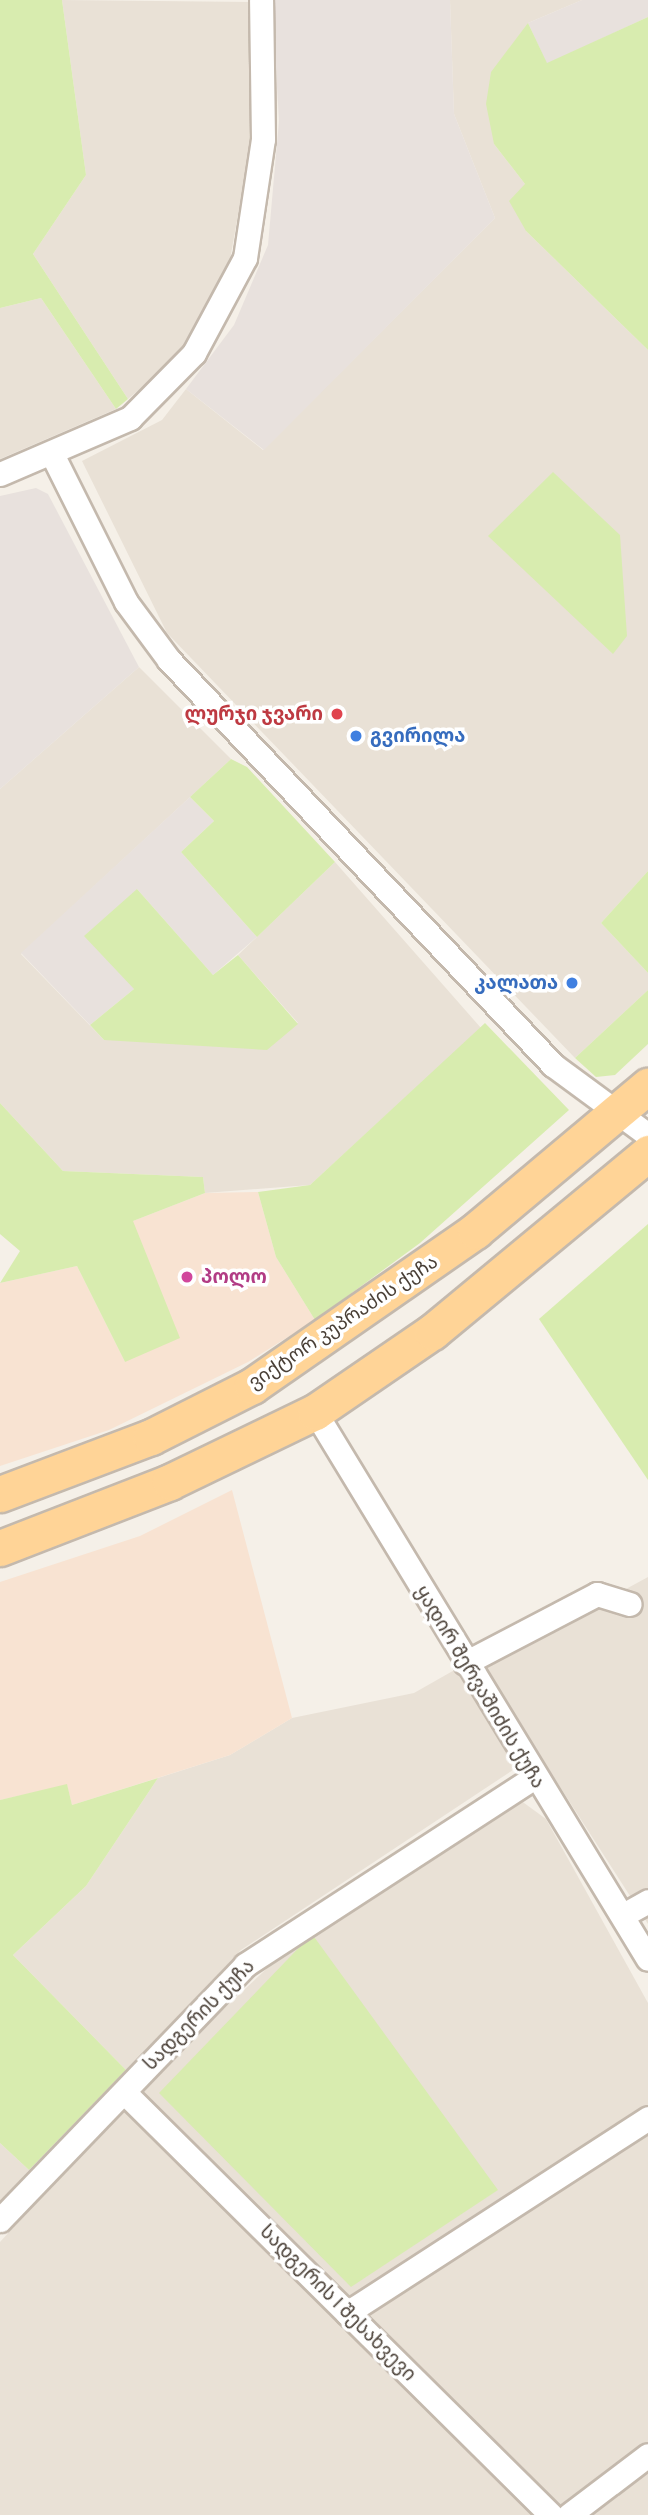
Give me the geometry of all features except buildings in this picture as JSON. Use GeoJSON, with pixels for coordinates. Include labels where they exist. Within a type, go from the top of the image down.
{"type":"FeatureCollection","features":[{"type":"Feature","properties":{"kind":"main road","name":"ვიქტორ კუპრაძის ქუჩა"},"geometry":{"type":"LineString","coordinates":[[0,1494],[49,1478],[252,1386],[397,1288],[621,1111],[648,1086]]}},
{"type":"Feature","properties":{"kind":"main road"},"geometry":{"type":"LineString","coordinates":[[0,1548],[70,1525],[315,1412],[432,1332],[648,1153]]}},
{"type":"Feature","properties":{"kind":"main road"},"geometry":{"type":"LineString","coordinates":[[397,1288],[432,1332]]}},
{"type":"Feature","properties":{"kind":"main road"},"geometry":{"type":"LineString","coordinates":[[49,1478],[70,1525]]}},
{"type":"Feature","properties":{"kind":"street"},"geometry":{"type":"LineString","coordinates":[[0,474],[52,454],[139,409],[194,353],[245,258],[263,139],[261,0]]}},
{"type":"Feature","properties":{"kind":"street"},"geometry":{"type":"LineString","coordinates":[[52,454],[126,603],[169,660],[553,1065],[621,1111],[648,1135]]}},
{"type":"Feature","properties":{"kind":"street","name":"ყადირ შერვაშიძის ქუჩა"},"geometry":{"type":"LineString","coordinates":[[315,1412],[534,1777],[625,1914],[648,1959]]}},
{"type":"Feature","properties":{"kind":"street"},"geometry":{"type":"LineString","coordinates":[[465,1663],[597,1594],[629,1604]]}},
{"type":"Feature","properties":{"kind":"street","name":"სადგერის ქუჩა"},"geometry":{"type":"LineString","coordinates":[[0,2220],[245,1965],[534,1777]]}},
{"type":"Feature","properties":{"kind":"street"},"geometry":{"type":"LineString","coordinates":[[625,1914],[648,1902]]}},
{"type":"Feature","properties":{"kind":"street","name":"სადგერის I შესახვევი"},"geometry":{"type":"LineString","coordinates":[[124,2092],[551,2515]]}},
{"type":"Feature","properties":{"kind":"street"},"geometry":{"type":"LineString","coordinates":[[347,2313],[648,2118]]}},
{"type":"Feature","properties":{"kind":"street"},"geometry":{"type":"LineString","coordinates":[[569,2515],[648,2455]]}},
{"type":"Feature","properties":{"kind":"shaded area"},"geometry":{"type":"Polygon","coordinates":[[[62,0],[251,2],[252,136],[228,271],[179,356],[128,399],[33,254],[86,175],[62,0]]]}},
{"type":"Feature","properties":{"kind":"shaded area"},"geometry":{"type":"Polygon","coordinates":[[[272,0],[450,0],[454,114],[495,218],[264,450],[186,389],[234,325],[268,245],[279,121],[272,0]]]}},
{"type":"Feature","properties":{"kind":"shaded area"},"geometry":{"type":"Polygon","coordinates":[[[450,0],[582,0],[528,23],[494,144],[525,184],[526,231],[648,350],[648,871],[601,923],[648,973],[648,990],[575,1058],[167,633],[82,461],[162,420],[186,389],[263,450],[495,218],[454,114],[450,0]]]}},
{"type":"Feature","properties":{"kind":"shaded area"},"geometry":{"type":"Polygon","coordinates":[[[582,0],[648,0],[648,17],[547,64],[528,23],[582,0]]]}},
{"type":"Feature","properties":{"kind":"shaded area"},"geometry":{"type":"Polygon","coordinates":[[[41,298],[116,409],[0,459],[0,308],[41,298]]]}},
{"type":"Feature","properties":{"kind":"shaded area"},"geometry":{"type":"Polygon","coordinates":[[[36,488],[48,494],[139,667],[0,789],[0,496],[36,488]]]}},
{"type":"Feature","properties":{"kind":"shaded area"},"geometry":{"type":"Polygon","coordinates":[[[139,667],[231,759],[21,954],[104,1040],[298,1023],[238,955],[335,862],[481,1028],[310,1185],[205,1193],[203,1177],[63,1171],[0,1103],[0,789],[139,667]]]}},
{"type":"Feature","properties":{"kind":"shaded area"},"geometry":{"type":"Polygon","coordinates":[[[190,797],[214,821],[181,852],[257,937],[213,975],[137,889],[134,989],[90,1025],[21,953],[190,797]]]}},
{"type":"Feature","properties":{"kind":"shaded area"},"geometry":{"type":"Polygon","coordinates":[[[258,1192],[276,1257],[315,1320],[248,1362],[109,1430],[0,1466],[0,1283],[77,1266],[125,1362],[133,1221],[205,1193],[258,1192]]]}},
{"type":"Feature","properties":{"kind":"shaded area"},"geometry":{"type":"Polygon","coordinates":[[[232,1490],[292,1718],[230,1755],[72,1805],[67,1785],[0,1800],[0,1582],[140,1536],[232,1490]]]}},
{"type":"Feature","properties":{"kind":"shaded area"},"geometry":{"type":"Polygon","coordinates":[[[648,1577],[648,1924],[483,1667],[648,1577]]]}},
{"type":"Feature","properties":{"kind":"shaded area"},"geometry":{"type":"Polygon","coordinates":[[[458,1668],[516,1768],[241,1950],[126,2070],[13,1955],[86,1886],[158,1778],[230,1755],[292,1718],[414,1693],[458,1668]]]}},
{"type":"Feature","properties":{"kind":"shaded area"},"geometry":{"type":"Polygon","coordinates":[[[520,1800],[546,1819],[648,2003],[648,2515],[0,2515],[0,2242],[159,2069],[290,1947],[520,1800]]]}},
{"type":"Feature","properties":{"kind":"shaded area"},"geometry":{"type":"Polygon","coordinates":[[[0,2143],[29,2170],[0,2201],[0,2143]]]}},
{"type":"Feature","properties":{"kind":"green space"},"geometry":{"type":"Polygon","coordinates":[[[0,0],[62,0],[86,175],[33,254],[128,399],[116,409],[41,298],[0,308],[0,0]]]}},
{"type":"Feature","properties":{"kind":"green space"},"geometry":{"type":"Polygon","coordinates":[[[648,17],[648,350],[526,231],[509,201],[525,184],[494,144],[486,104],[491,72],[528,23],[547,63],[648,17]]]}},
{"type":"Feature","properties":{"kind":"green space"},"geometry":{"type":"Polygon","coordinates":[[[553,472],[620,535],[627,636],[613,654],[488,536],[553,472]]]}},
{"type":"Feature","properties":{"kind":"green space"},"geometry":{"type":"Polygon","coordinates":[[[231,759],[247,767],[335,862],[257,937],[181,852],[214,821],[190,797],[231,759]]]}},
{"type":"Feature","properties":{"kind":"green space"},"geometry":{"type":"Polygon","coordinates":[[[648,871],[648,973],[601,923],[648,871]]]}},
{"type":"Feature","properties":{"kind":"green space"},"geometry":{"type":"Polygon","coordinates":[[[137,889],[213,975],[238,955],[298,1024],[267,1050],[104,1040],[90,1025],[134,989],[84,936],[137,889]]]}},
{"type":"Feature","properties":{"kind":"green space"},"geometry":{"type":"Polygon","coordinates":[[[648,990],[648,1044],[615,1075],[596,1077],[575,1058],[648,990]]]}},
{"type":"Feature","properties":{"kind":"green space"},"geometry":{"type":"Polygon","coordinates":[[[485,1023],[569,1110],[420,1243],[315,1320],[276,1257],[258,1192],[310,1185],[485,1023]]]}},
{"type":"Feature","properties":{"kind":"green space"},"geometry":{"type":"Polygon","coordinates":[[[0,1103],[63,1171],[203,1177],[205,1193],[133,1221],[180,1338],[125,1362],[77,1266],[0,1283],[20,1251],[0,1234],[0,1103]]]}},
{"type":"Feature","properties":{"kind":"green space"},"geometry":{"type":"Polygon","coordinates":[[[648,1224],[648,1480],[539,1319],[648,1224]]]}},
{"type":"Feature","properties":{"kind":"green space"},"geometry":{"type":"Polygon","coordinates":[[[158,1778],[86,1886],[13,1955],[126,2070],[29,2170],[0,2143],[0,1800],[67,1784],[72,1805],[158,1778]]]}},
{"type":"Feature","properties":{"kind":"green space"},"geometry":{"type":"Polygon","coordinates":[[[312,1934],[498,2190],[351,2287],[159,2093],[312,1934]]]}},
{"type":"Feature","properties":{"kind":"place","name":"ლურჯი ჯვარი"},"geometry":{"type":"Point","coordinates":[337,714]}},
{"type":"Feature","properties":{"kind":"place","name":"გვირილა"},"geometry":{"type":"Point","coordinates":[356,736]}},
{"type":"Feature","properties":{"kind":"place","name":"კალათა"},"geometry":{"type":"Point","coordinates":[572,983]}},
{"type":"Feature","properties":{"kind":"place","name":"პოლო"},"geometry":{"type":"Point","coordinates":[187,1277]}}]}
